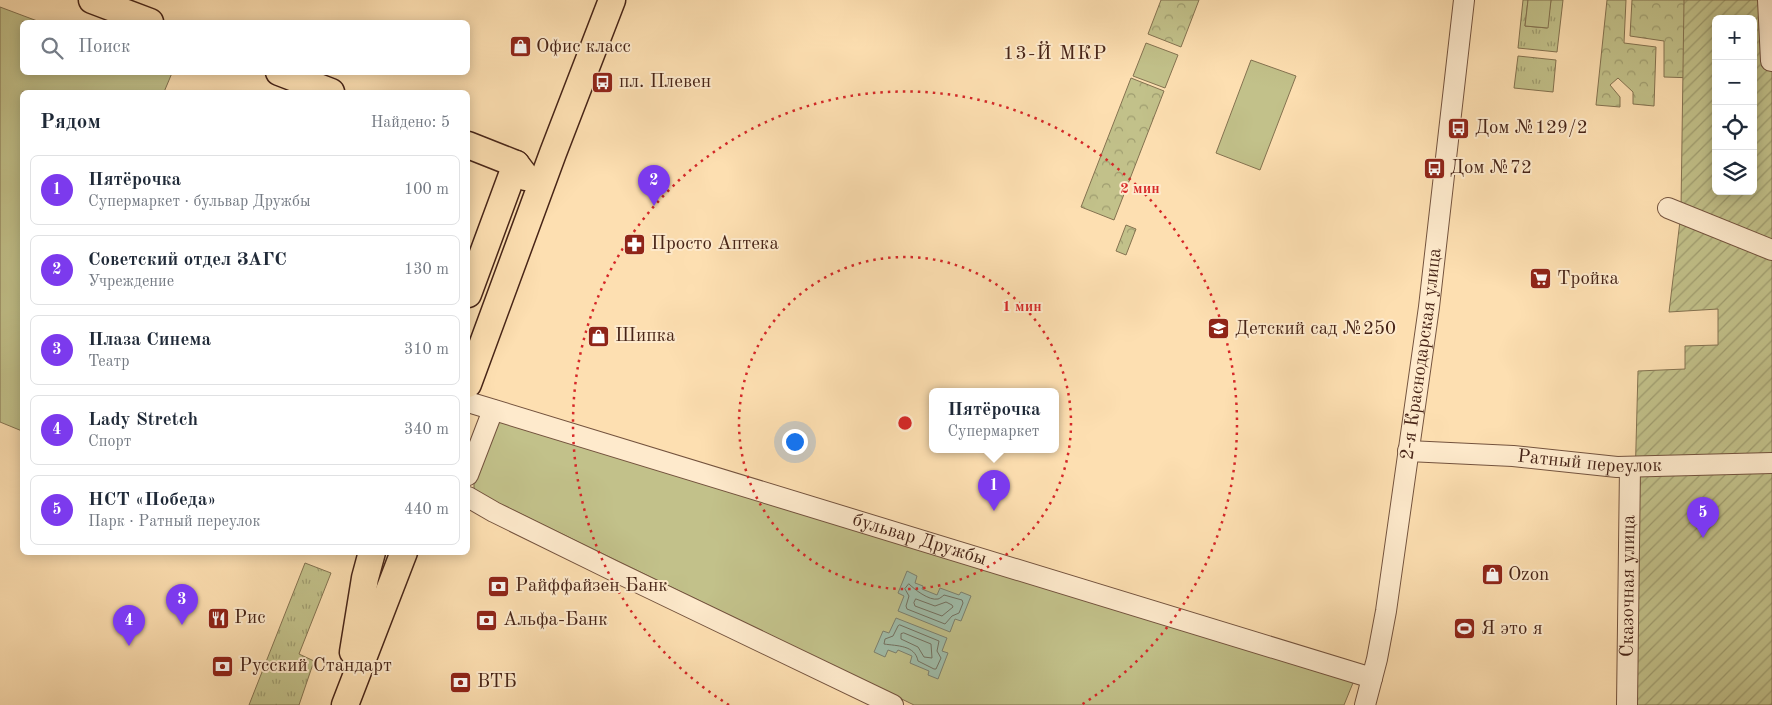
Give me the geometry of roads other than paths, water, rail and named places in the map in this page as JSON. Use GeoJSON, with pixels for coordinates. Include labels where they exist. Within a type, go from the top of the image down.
{"type":"FeatureCollection","features":[{"type":"Feature","properties":{"kind":"main road"},"geometry":{"type":"LineString","coordinates":[[92,0],[145,20]]}},
{"type":"Feature","properties":{"kind":"main road"},"geometry":{"type":"LineString","coordinates":[[470,379],[553,152],[612,0]]}},
{"type":"Feature","properties":{"kind":"main road"},"geometry":{"type":"LineString","coordinates":[[287,75],[326,90]]}},
{"type":"Feature","properties":{"kind":"main road"},"geometry":{"type":"LineString","coordinates":[[470,146],[516,164],[538,193]]}},
{"type":"Feature","properties":{"kind":"main road"},"geometry":{"type":"LineString","coordinates":[[516,164],[553,152]]}},
{"type":"Feature","properties":{"kind":"main road"},"geometry":{"type":"LineString","coordinates":[[470,289],[516,164]]}},
{"type":"Feature","properties":{"kind":"main road"},"geometry":{"type":"LineString","coordinates":[[345,705],[365,578],[371,555]]}},
{"type":"Feature","properties":{"kind":"main road"},"geometry":{"type":"LineString","coordinates":[[345,705],[403,555]]}},
{"type":"Feature","properties":{"kind":"street","name":"2-я Краснодарская улица"},"geometry":{"type":"LineString","coordinates":[[1365,705],[1369,677],[1386,611],[1429,307],[1464,0]]}},
{"type":"Feature","properties":{"kind":"street"},"geometry":{"type":"LineString","coordinates":[[1768,0],[1771,61]]}},
{"type":"Feature","properties":{"kind":"street"},"geometry":{"type":"LineString","coordinates":[[1668,208],[1772,250]]}},
{"type":"Feature","properties":{"kind":"street","name":"бульвар Дружбы"},"geometry":{"type":"LineString","coordinates":[[470,403],[1369,677]]}},
{"type":"Feature","properties":{"kind":"street"},"geometry":{"type":"LineString","coordinates":[[470,470],[493,410]]}},
{"type":"Feature","properties":{"kind":"street","name":"Ратный переулок"},"geometry":{"type":"LineString","coordinates":[[1408,451],[1513,456],[1617,468],[1772,463]]}},
{"type":"Feature","properties":{"kind":"street","name":"Сказочная улица"},"geometry":{"type":"LineString","coordinates":[[1627,705],[1630,467]]}},
{"type":"Feature","properties":{"kind":"street"},"geometry":{"type":"LineString","coordinates":[[470,498],[494,512],[614,571],[893,705]]}},
{"type":"Feature","properties":{"kind":"street"},"geometry":{"type":"LineString","coordinates":[[1357,705],[1369,677]]}},
{"type":"Feature","properties":{"kind":"water"},"geometry":{"type":"Polygon","coordinates":[[[907,571],[917,576],[915,583],[923,586],[922,589],[937,595],[940,588],[959,595],[961,592],[971,596],[961,621],[955,619],[950,632],[898,611],[904,596],[898,593],[907,571]]]}},
{"type":"Feature","properties":{"kind":"water"},"geometry":{"type":"Polygon","coordinates":[[[896,618],[947,638],[942,651],[948,653],[938,679],[928,675],[929,671],[910,663],[912,656],[898,650],[896,653],[888,650],[885,657],[874,652],[883,631],[889,633],[896,618]]]}},
{"type":"Feature","properties":{"kind":"place","name":"Офис класс"},"geometry":{"type":"Point","coordinates":[520,47]}},
{"type":"Feature","properties":{"kind":"place","name":"пл. Плевен"},"geometry":{"type":"Point","coordinates":[603,82]}},
{"type":"Feature","properties":{"kind":"place","name":"Дом №129/2"},"geometry":{"type":"Point","coordinates":[1459,128]}},
{"type":"Feature","properties":{"kind":"place","name":"Дом №72"},"geometry":{"type":"Point","coordinates":[1434,168]}},
{"type":"Feature","properties":{"kind":"place","name":"Советский отдел ЗАГС"},"geometry":{"type":"Point","coordinates":[654,206]}},
{"type":"Feature","properties":{"kind":"place","name":"Просто Аптека"},"geometry":{"type":"Point","coordinates":[635,244]}},
{"type":"Feature","properties":{"kind":"place","name":"Тройка"},"geometry":{"type":"Point","coordinates":[1541,279]}},
{"type":"Feature","properties":{"kind":"place","name":"Детский сад №250"},"geometry":{"type":"Point","coordinates":[1219,329]}},
{"type":"Feature","properties":{"kind":"place","name":"Шипка"},"geometry":{"type":"Point","coordinates":[599,336]}},
{"type":"Feature","properties":{"kind":"place","name":"Пятёрочка"},"geometry":{"type":"Point","coordinates":[994,511]}},
{"type":"Feature","properties":{"kind":"place","name":"НСТ «Победа»"},"geometry":{"type":"Point","coordinates":[1703,538]}},
{"type":"Feature","properties":{"kind":"place","name":"Ozon"},"geometry":{"type":"Point","coordinates":[1492,575]}},
{"type":"Feature","properties":{"kind":"place","name":"Райффайзен Банк"},"geometry":{"type":"Point","coordinates":[499,586]}},
{"type":"Feature","properties":{"kind":"place","name":"Рис"},"geometry":{"type":"Point","coordinates":[218,618]}},
{"type":"Feature","properties":{"kind":"place","name":"Альфа-Банк"},"geometry":{"type":"Point","coordinates":[487,620]}},
{"type":"Feature","properties":{"kind":"place","name":"Плаза Синема"},"geometry":{"type":"Point","coordinates":[182,625]}},
{"type":"Feature","properties":{"kind":"place","name":"Я это я"},"geometry":{"type":"Point","coordinates":[1465,629]}},
{"type":"Feature","properties":{"kind":"place","name":"Lady Stretch"},"geometry":{"type":"Point","coordinates":[129,646]}},
{"type":"Feature","properties":{"kind":"place","name":"Русский Стандарт"},"geometry":{"type":"Point","coordinates":[223,666]}},
{"type":"Feature","properties":{"kind":"place","name":"ВТБ"},"geometry":{"type":"Point","coordinates":[461,682]}},
{"type":"Feature","properties":{"kind":"district","name":"13-Й МКР"},"geometry":{"type":"Point","coordinates":[1055,54]}}]}
